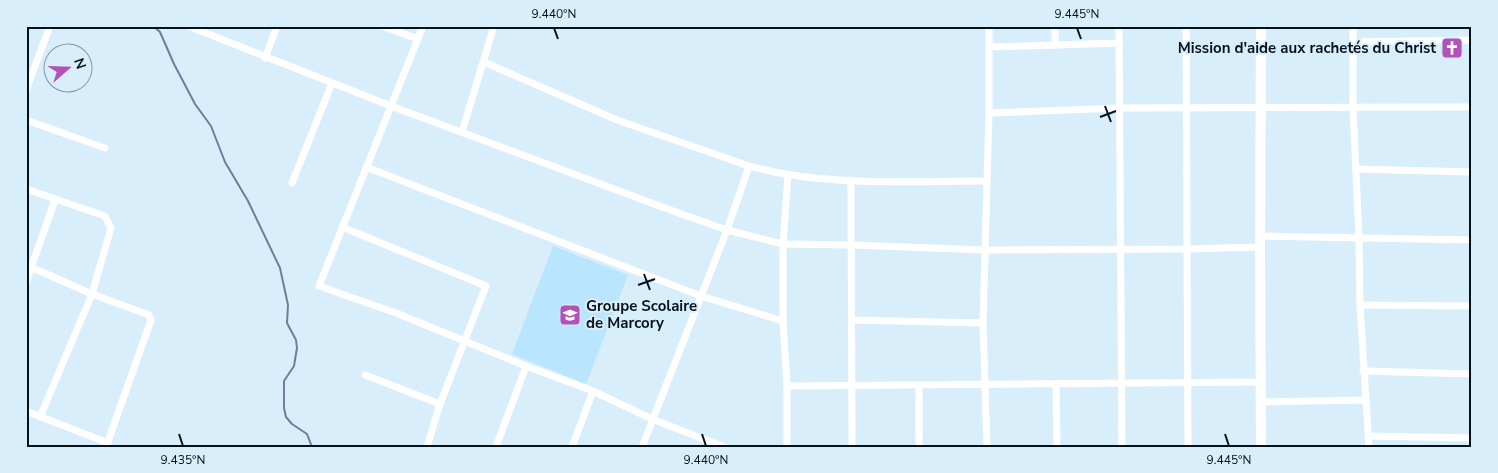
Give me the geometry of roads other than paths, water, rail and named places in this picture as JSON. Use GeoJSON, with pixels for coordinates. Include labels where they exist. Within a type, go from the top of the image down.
{"type":"FeatureCollection","features":[{"type":"Feature","properties":{"kind":"street"},"geometry":{"type":"LineString","coordinates":[[26,90],[50,26]]}},
{"type":"Feature","properties":{"kind":"street"},"geometry":{"type":"LineString","coordinates":[[188,26],[332,84],[727,230],[782,244],[985,250],[1120,250],[1187,249],[1260,242],[1359,238],[1472,240]]}},
{"type":"Feature","properties":{"kind":"street"},"geometry":{"type":"LineString","coordinates":[[265,58],[277,26]]}},
{"type":"Feature","properties":{"kind":"street"},"geometry":{"type":"LineString","coordinates":[[382,26],[418,39]]}},
{"type":"Feature","properties":{"kind":"street"},"geometry":{"type":"LineString","coordinates":[[423,26],[319,286],[396,313],[592,391],[652,419],[724,447]]}},
{"type":"Feature","properties":{"kind":"street"},"geometry":{"type":"LineString","coordinates":[[462,132],[494,26]]}},
{"type":"Feature","properties":{"kind":"street"},"geometry":{"type":"LineString","coordinates":[[987,447],[983,323],[989,112],[989,26]]}},
{"type":"Feature","properties":{"kind":"street"},"geometry":{"type":"LineString","coordinates":[[1055,26],[1055,45]]}},
{"type":"Feature","properties":{"kind":"street"},"geometry":{"type":"LineString","coordinates":[[1118,26],[1122,447]]}},
{"type":"Feature","properties":{"kind":"street"},"geometry":{"type":"LineString","coordinates":[[1186,26],[1188,447]]}},
{"type":"Feature","properties":{"kind":"street"},"geometry":{"type":"LineString","coordinates":[[1261,26],[1261,447]]}},
{"type":"Feature","properties":{"kind":"street"},"geometry":{"type":"LineString","coordinates":[[1353,26],[1353,107],[1360,305],[1369,447]]}},
{"type":"Feature","properties":{"kind":"street"},"geometry":{"type":"LineString","coordinates":[[1353,42],[1472,40]]}},
{"type":"Feature","properties":{"kind":"street"},"geometry":{"type":"LineString","coordinates":[[990,47],[1119,43]]}},
{"type":"Feature","properties":{"kind":"street"},"geometry":{"type":"LineString","coordinates":[[484,62],[617,120],[771,172],[851,180],[986,181]]}},
{"type":"Feature","properties":{"kind":"street"},"geometry":{"type":"LineString","coordinates":[[292,183],[332,84]]}},
{"type":"Feature","properties":{"kind":"street"},"geometry":{"type":"LineString","coordinates":[[989,112],[1119,108],[1472,107]]}},
{"type":"Feature","properties":{"kind":"street"},"geometry":{"type":"LineString","coordinates":[[26,120],[105,148]]}},
{"type":"Feature","properties":{"kind":"street"},"geometry":{"type":"LineString","coordinates":[[642,447],[750,166]]}},
{"type":"Feature","properties":{"kind":"street"},"geometry":{"type":"LineString","coordinates":[[366,167],[700,296],[783,321]]}},
{"type":"Feature","properties":{"kind":"street"},"geometry":{"type":"LineString","coordinates":[[1356,169],[1472,172]]}},
{"type":"Feature","properties":{"kind":"street"},"geometry":{"type":"LineString","coordinates":[[787,447],[787,386],[783,321],[782,244],[788,175]]}},
{"type":"Feature","properties":{"kind":"street"},"geometry":{"type":"LineString","coordinates":[[851,180],[853,245],[850,386],[852,447]]}},
{"type":"Feature","properties":{"kind":"street"},"geometry":{"type":"LineString","coordinates":[[26,190],[106,216],[111,228],[92,294],[40,416]]}},
{"type":"Feature","properties":{"kind":"street"},"geometry":{"type":"LineString","coordinates":[[26,282],[29,266],[55,200]]}},
{"type":"Feature","properties":{"kind":"street"},"geometry":{"type":"LineString","coordinates":[[342,227],[486,286],[440,404],[428,447]]}},
{"type":"Feature","properties":{"kind":"street"},"geometry":{"type":"LineString","coordinates":[[26,411],[107,445],[151,320],[149,315],[144,312],[92,294],[29,266]]}},
{"type":"Feature","properties":{"kind":"street"},"geometry":{"type":"LineString","coordinates":[[1360,305],[1472,306]]}},
{"type":"Feature","properties":{"kind":"street"},"geometry":{"type":"LineString","coordinates":[[852,320],[983,323]]}},
{"type":"Feature","properties":{"kind":"street"},"geometry":{"type":"LineString","coordinates":[[496,447],[526,366]]}},
{"type":"Feature","properties":{"kind":"street"},"geometry":{"type":"LineString","coordinates":[[1363,371],[1472,374]]}},
{"type":"Feature","properties":{"kind":"street"},"geometry":{"type":"LineString","coordinates":[[365,375],[440,404]]}},
{"type":"Feature","properties":{"kind":"street"},"geometry":{"type":"LineString","coordinates":[[787,386],[1261,382]]}},
{"type":"Feature","properties":{"kind":"street"},"geometry":{"type":"LineString","coordinates":[[1056,384],[1057,447]]}},
{"type":"Feature","properties":{"kind":"street"},"geometry":{"type":"LineString","coordinates":[[919,386],[919,447]]}},
{"type":"Feature","properties":{"kind":"street"},"geometry":{"type":"LineString","coordinates":[[572,447],[592,391]]}},
{"type":"Feature","properties":{"kind":"street"},"geometry":{"type":"LineString","coordinates":[[1262,402],[1365,400]]}},
{"type":"Feature","properties":{"kind":"street"},"geometry":{"type":"LineString","coordinates":[[1368,436],[1472,438]]}},
{"type":"Feature","properties":{"kind":"waterway"},"geometry":{"type":"LineString","coordinates":[[153,26],[160,32],[195,104],[211,126],[225,162],[248,201],[280,268],[288,305],[287,323],[296,340],[297,348],[294,366],[284,381],[284,408],[286,417],[292,424],[307,434],[312,447]]}},
{"type":"Feature","properties":{"kind":"place","name":"Mission d'aide aux rachetés du Christ"},"geometry":{"type":"Point","coordinates":[1452,48]}},
{"type":"Feature","properties":{"kind":"place","name":"Groupe Scolaire de Marcory"},"geometry":{"type":"Point","coordinates":[570,315]}}]}
